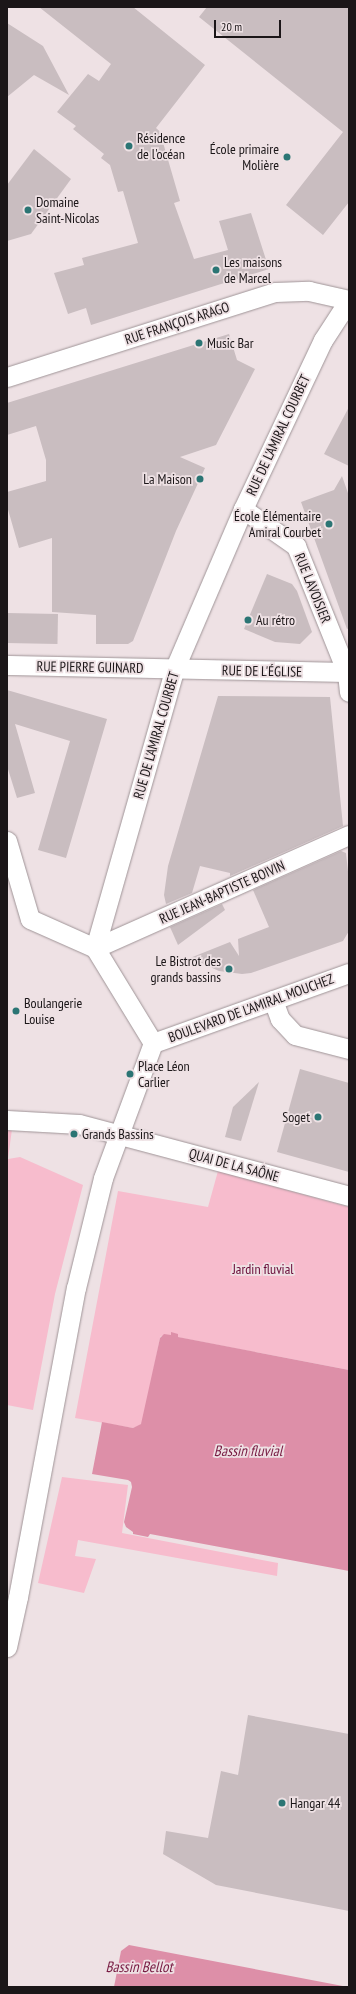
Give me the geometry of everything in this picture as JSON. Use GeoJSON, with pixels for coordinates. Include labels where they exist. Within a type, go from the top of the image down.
{"type":"FeatureCollection","features":[{"type":"Feature","properties":{"kind":"street","name":"RUE FRANÇOIS ARAGO"},"geometry":{"type":"LineString","coordinates":[[7,377],[275,292],[309,291],[349,300]]}},
{"type":"Feature","properties":{"kind":"street","name":"RUE DE L'AMIRAL COURBET"},"geometry":{"type":"LineString","coordinates":[[95,948],[174,670],[243,509],[322,340],[349,300]]}},
{"type":"Feature","properties":{"kind":"street","name":"RUE LAVOISIER"},"geometry":{"type":"LineString","coordinates":[[243,509],[296,546],[348,672],[349,692]]}},
{"type":"Feature","properties":{"kind":"street","name":"RUE PIERRE GUINARD"},"geometry":{"type":"LineString","coordinates":[[7,665],[174,670]]}},
{"type":"Feature","properties":{"kind":"street","name":"RUE DE L'ÉGLISE"},"geometry":{"type":"LineString","coordinates":[[174,670],[348,672]]}},
{"type":"Feature","properties":{"kind":"street","name":"RUE JEAN-BAPTISTE BOIVIN"},"geometry":{"type":"LineString","coordinates":[[95,948],[349,835]]}},
{"type":"Feature","properties":{"kind":"street"},"geometry":{"type":"LineString","coordinates":[[7,841],[30,919],[95,948],[154,1043],[103,1178],[76,1288],[20,1589],[7,1647]]}},
{"type":"Feature","properties":{"kind":"street","name":"BOULEVARD DE L'AMIRAL MOUCHEZ"},"geometry":{"type":"LineString","coordinates":[[154,1043],[349,973]]}},
{"type":"Feature","properties":{"kind":"street"},"geometry":{"type":"LineString","coordinates":[[273,1000],[280,1019],[295,1034],[349,1050]]}},
{"type":"Feature","properties":{"kind":"street","name":"QUAI DE LA SAÔNE"},"geometry":{"type":"LineString","coordinates":[[7,1120],[79,1124],[119,1133],[349,1196]]}},
{"type":"Feature","properties":{"kind":"green space"},"geometry":{"type":"Polygon","coordinates":[[[7,1128],[12,1129],[8,1159],[20,1157],[83,1185],[55,1294],[33,1410],[7,1405],[7,1128]]]}},
{"type":"Feature","properties":{"kind":"green space","name":"Jardin fluvial"},"geometry":{"type":"Polygon","coordinates":[[[218,1171],[349,1207],[349,1370],[177,1337],[171,1333],[171,1335],[161,1336],[160,1338],[143,1422],[139,1426],[133,1428],[75,1418],[118,1191],[208,1207],[218,1171]]]}},
{"type":"Feature","properties":{"kind":"green space"},"geometry":{"type":"Polygon","coordinates":[[[62,1477],[128,1485],[122,1533],[278,1563],[277,1576],[78,1540],[75,1556],[96,1559],[84,1593],[38,1583],[62,1477]]]}},
{"type":"Feature","properties":{"kind":"water","name":"Bassin fluvial"},"geometry":{"type":"Polygon","coordinates":[[[171,1332],[178,1334],[178,1337],[349,1370],[349,1571],[150,1534],[148,1537],[133,1534],[133,1532],[126,1527],[124,1522],[132,1487],[131,1482],[128,1480],[92,1474],[102,1422],[133,1428],[141,1424],[160,1338],[164,1334],[171,1335],[171,1332]]]}},
{"type":"Feature","properties":{"kind":"water","name":"Bassin Bellot"},"geometry":{"type":"Polygon","coordinates":[[[129,1945],[348,1987],[114,1987],[121,1951],[129,1945]]]}},
{"type":"Feature","properties":{"kind":"building"},"geometry":{"type":"Polygon","coordinates":[[[39,7],[133,7],[205,65],[156,128],[165,136],[162,139],[180,201],[174,203],[194,259],[228,250],[219,221],[251,213],[269,269],[91,325],[86,308],[68,314],[54,273],[84,265],[82,258],[138,243],[123,191],[118,192],[110,165],[101,158],[104,154],[73,129],[76,126],[57,112],[88,74],[99,81],[111,64],[39,7]]]}},
{"type":"Feature","properties":{"kind":"building"},"geometry":{"type":"Polygon","coordinates":[[[207,7],[349,7],[349,202],[323,235],[286,205],[343,132],[199,17],[207,7]]]}},
{"type":"Feature","properties":{"kind":"building"},"geometry":{"type":"Polygon","coordinates":[[[7,23],[43,46],[69,95],[34,75],[7,97],[7,23]]]}},
{"type":"Feature","properties":{"kind":"building","name":"Domaine Saint-Nicolas"},"geometry":{"type":"Polygon","coordinates":[[[34,149],[71,179],[31,234],[7,241],[7,185],[34,149]]]}},
{"type":"Feature","properties":{"kind":"building"},"geometry":{"type":"Polygon","coordinates":[[[229,334],[237,360],[255,369],[216,445],[180,457],[205,468],[176,531],[133,641],[128,644],[96,644],[96,615],[52,612],[52,538],[19,548],[7,506],[7,492],[46,481],[46,460],[36,426],[7,435],[7,403],[229,334]]]}},
{"type":"Feature","properties":{"kind":"building"},"geometry":{"type":"Polygon","coordinates":[[[349,407],[349,466],[324,454],[349,407]]]}},
{"type":"Feature","properties":{"kind":"building","name":"École Élémentaire Amiral Courbet"},"geometry":{"type":"Polygon","coordinates":[[[342,476],[349,496],[349,628],[347,629],[301,502],[334,490],[342,476]]]}},
{"type":"Feature","properties":{"kind":"building"},"geometry":{"type":"Polygon","coordinates":[[[267,574],[292,584],[297,591],[312,632],[300,644],[275,642],[244,629],[267,574]]]}},
{"type":"Feature","properties":{"kind":"building"},"geometry":{"type":"Polygon","coordinates":[[[7,613],[58,614],[57,644],[7,643],[7,613]]]}},
{"type":"Feature","properties":{"kind":"building"},"geometry":{"type":"Polygon","coordinates":[[[7,690],[107,719],[66,858],[38,850],[70,741],[15,724],[35,793],[17,798],[7,766],[7,690]]]}},
{"type":"Feature","properties":{"kind":"building"},"geometry":{"type":"Polygon","coordinates":[[[218,696],[330,697],[343,826],[230,876],[230,873],[200,866],[192,893],[166,904],[164,895],[168,866],[218,696]]]}},
{"type":"Feature","properties":{"kind":"building"},"geometry":{"type":"Polygon","coordinates":[[[341,851],[346,853],[349,881],[349,931],[343,941],[251,973],[242,974],[219,971],[190,958],[230,942],[239,956],[238,939],[269,927],[253,890],[341,851]]]}},
{"type":"Feature","properties":{"kind":"building"},"geometry":{"type":"Polygon","coordinates":[[[222,904],[225,910],[178,945],[170,927],[222,904]]]}},
{"type":"Feature","properties":{"kind":"building","name":"Soget"},"geometry":{"type":"Polygon","coordinates":[[[300,1069],[349,1083],[349,1172],[277,1152],[300,1069]]]}},
{"type":"Feature","properties":{"kind":"building"},"geometry":{"type":"Polygon","coordinates":[[[259,1082],[241,1141],[225,1137],[233,1107],[259,1082]]]}},
{"type":"Feature","properties":{"kind":"building","name":"Hangar 44"},"geometry":{"type":"Polygon","coordinates":[[[248,1715],[349,1734],[349,1911],[216,1885],[163,1854],[166,1831],[208,1838],[221,1771],[238,1775],[248,1715]]]}},
{"type":"Feature","properties":{"kind":"place","name":"Résidence de l'océan"},"geometry":{"type":"Point","coordinates":[129,146]}},
{"type":"Feature","properties":{"kind":"place","name":"École primaire Molière"},"geometry":{"type":"Point","coordinates":[287,157]}},
{"type":"Feature","properties":{"kind":"place","name":"Domaine Saint-Nicolas"},"geometry":{"type":"Point","coordinates":[28,210]}},
{"type":"Feature","properties":{"kind":"place","name":"Les maisons de Marcel"},"geometry":{"type":"Point","coordinates":[216,270]}},
{"type":"Feature","properties":{"kind":"place","name":"Music Bar"},"geometry":{"type":"Point","coordinates":[199,343]}},
{"type":"Feature","properties":{"kind":"place","name":"La Maison"},"geometry":{"type":"Point","coordinates":[200,479]}},
{"type":"Feature","properties":{"kind":"place","name":"École Élémentaire Amiral Courbet"},"geometry":{"type":"Point","coordinates":[329,524]}},
{"type":"Feature","properties":{"kind":"place","name":"Au rétro"},"geometry":{"type":"Point","coordinates":[248,620]}},
{"type":"Feature","properties":{"kind":"place","name":"Le Bistrot des grands bassins"},"geometry":{"type":"Point","coordinates":[229,969]}},
{"type":"Feature","properties":{"kind":"place","name":"Boulangerie Louise"},"geometry":{"type":"Point","coordinates":[16,1011]}},
{"type":"Feature","properties":{"kind":"place","name":"Place Léon Carlier"},"geometry":{"type":"Point","coordinates":[130,1074]}},
{"type":"Feature","properties":{"kind":"place","name":"Soget"},"geometry":{"type":"Point","coordinates":[318,1117]}},
{"type":"Feature","properties":{"kind":"place","name":"Grands Bassins"},"geometry":{"type":"Point","coordinates":[74,1134]}},
{"type":"Feature","properties":{"kind":"place","name":"Hangar 44"},"geometry":{"type":"Point","coordinates":[282,1803]}}]}
